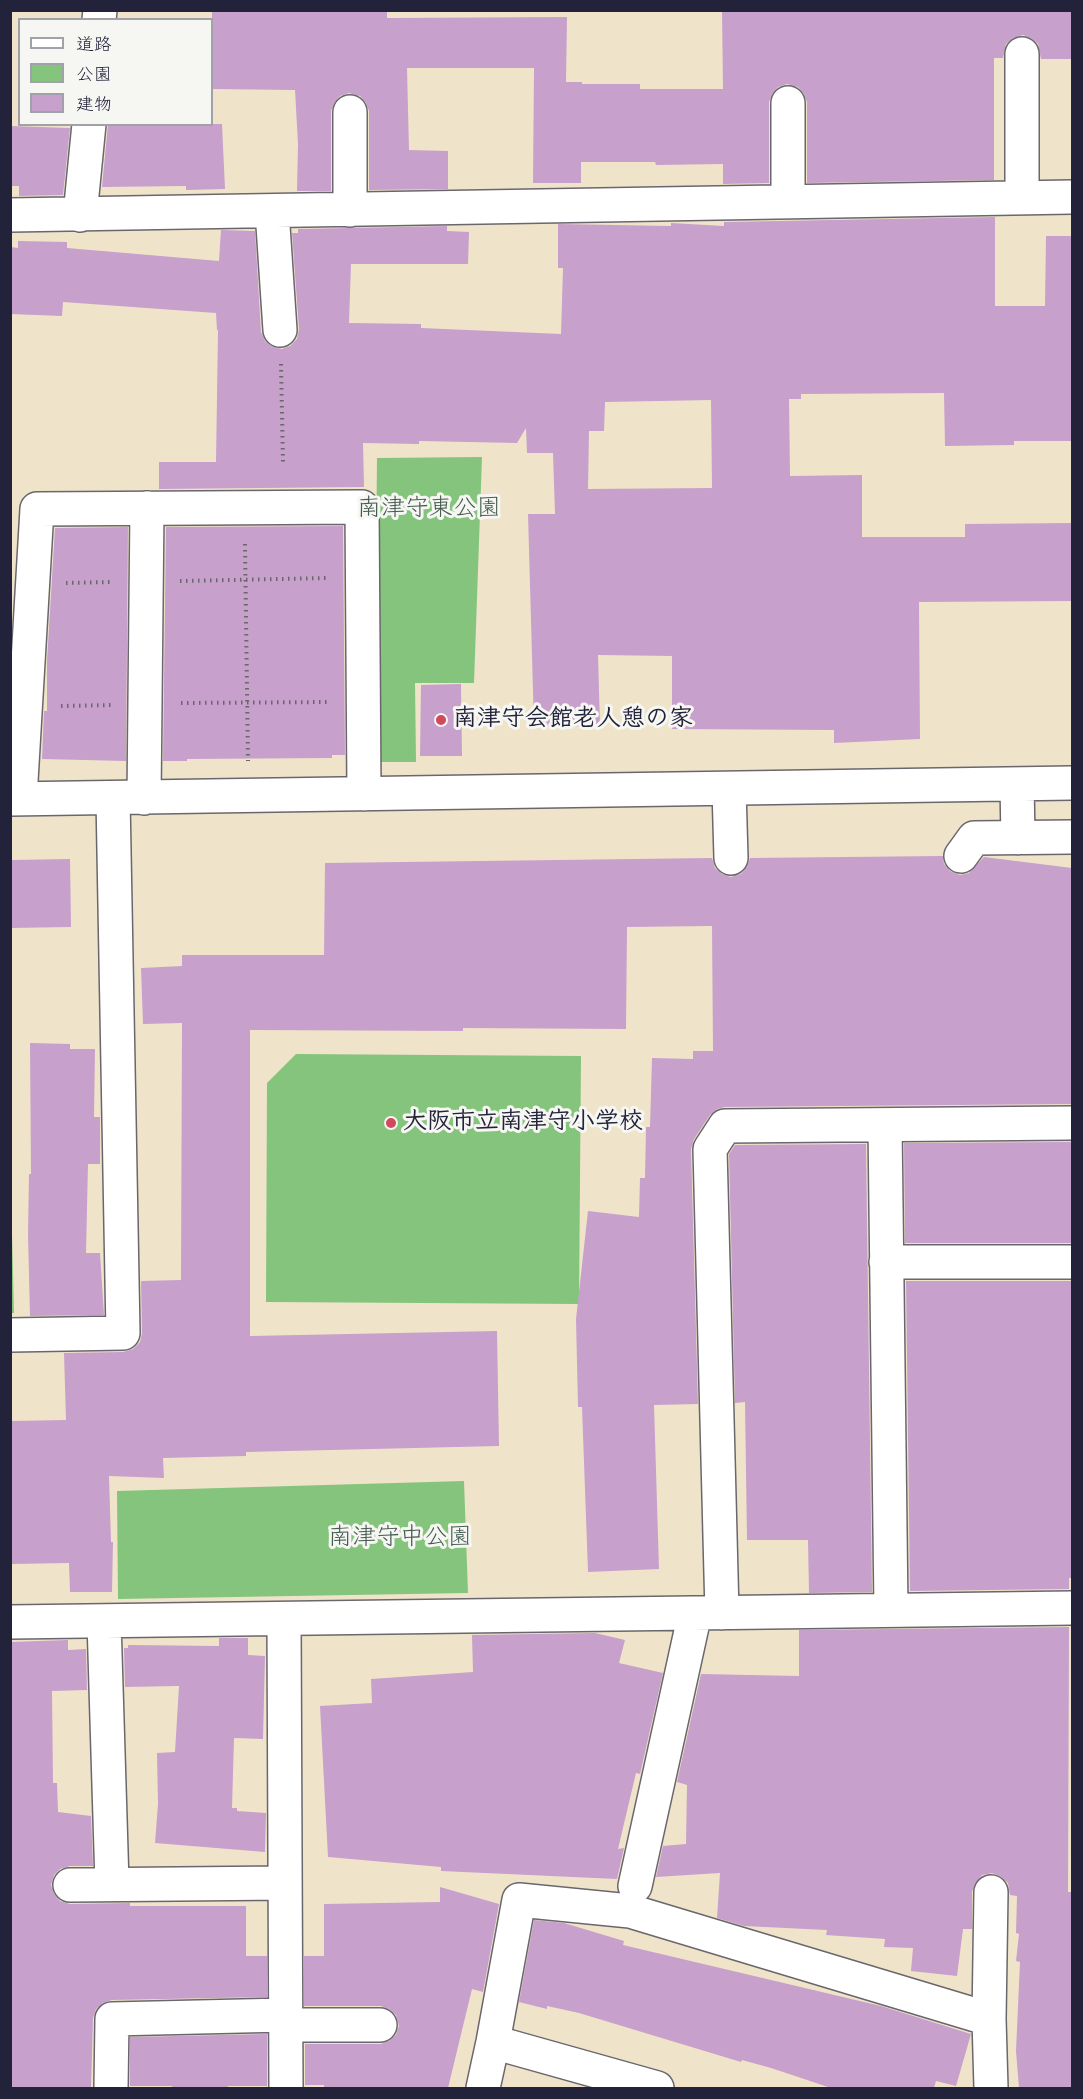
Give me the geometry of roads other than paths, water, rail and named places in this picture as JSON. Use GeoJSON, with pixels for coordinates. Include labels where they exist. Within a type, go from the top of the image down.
{"type":"FeatureCollection","features":[{"type":"Feature","properties":{"kind":"street"},"geometry":{"type":"LineString","coordinates":[[1022,54],[1022,198]]}},
{"type":"Feature","properties":{"kind":"street"},"geometry":{"type":"LineString","coordinates":[[788,103],[788,202]]}},
{"type":"Feature","properties":{"kind":"street"},"geometry":{"type":"LineString","coordinates":[[350,112],[350,210]]}},
{"type":"Feature","properties":{"kind":"street"},"geometry":{"type":"LineString","coordinates":[[80,215],[89,126]]}},
{"type":"Feature","properties":{"kind":"street"},"geometry":{"type":"LineString","coordinates":[[10,215],[1072,197]]}},
{"type":"Feature","properties":{"kind":"street"},"geometry":{"type":"LineString","coordinates":[[272,211],[280,330]]}},
{"type":"Feature","properties":{"kind":"street"},"geometry":{"type":"LineString","coordinates":[[364,794],[362,507],[37,509],[25,707],[15,799],[729,789],[1072,783]]}},
{"type":"Feature","properties":{"kind":"street"},"geometry":{"type":"LineString","coordinates":[[10,1335],[123,1333],[128,798],[145,704],[147,508]]}},
{"type":"Feature","properties":{"kind":"street"},"geometry":{"type":"LineString","coordinates":[[1017,784],[1018,838]]}},
{"type":"Feature","properties":{"kind":"street"},"geometry":{"type":"LineString","coordinates":[[729,789],[731,858]]}},
{"type":"Feature","properties":{"kind":"street"},"geometry":{"type":"LineString","coordinates":[[961,856],[974,838],[1072,837]]}},
{"type":"Feature","properties":{"kind":"street"},"geometry":{"type":"LineString","coordinates":[[635,1886],[708,1613],[710,1149],[725,1126],[1072,1124]]}},
{"type":"Feature","properties":{"kind":"street"},"geometry":{"type":"LineString","coordinates":[[885,1125],[891,1610]]}},
{"type":"Feature","properties":{"kind":"street"},"geometry":{"type":"LineString","coordinates":[[886,1262],[1072,1262]]}},
{"type":"Feature","properties":{"kind":"street"},"geometry":{"type":"LineString","coordinates":[[10,1622],[1072,1608]]}},
{"type":"Feature","properties":{"kind":"street"},"geometry":{"type":"LineString","coordinates":[[284,1619],[286,2088]]}},
{"type":"Feature","properties":{"kind":"street"},"geometry":{"type":"LineString","coordinates":[[104,1621],[112,1884]]}},
{"type":"Feature","properties":{"kind":"street"},"geometry":{"type":"LineString","coordinates":[[70,1885],[285,1883]]}},
{"type":"Feature","properties":{"kind":"street"},"geometry":{"type":"LineString","coordinates":[[991,1892],[989,2019],[991,2088]]}},
{"type":"Feature","properties":{"kind":"street"},"geometry":{"type":"LineString","coordinates":[[483,2088],[519,1900],[630,1911],[989,2019]]}},
{"type":"Feature","properties":{"kind":"street"},"geometry":{"type":"LineString","coordinates":[[111,2088],[112,2019],[285,2020],[380,2025]]}},
{"type":"Feature","properties":{"kind":"street"},"geometry":{"type":"LineString","coordinates":[[493,2042],[657,2088]]}},
{"type":"Feature","properties":{"kind":"place","name":"南津守会館老人憩の家"},"geometry":{"type":"Point","coordinates":[441,720]}},
{"type":"Feature","properties":{"kind":"place","name":"大阪市立南津守小学校"},"geometry":{"type":"Point","coordinates":[391,1123]}},
{"type":"Feature","properties":{"kind":"park label","name":"南津守東公園"},"geometry":{"type":"Point","coordinates":[429,510]}},
{"type":"Feature","properties":{"kind":"park label","name":"南津守中公園"},"geometry":{"type":"Point","coordinates":[400,1539]}}]}
